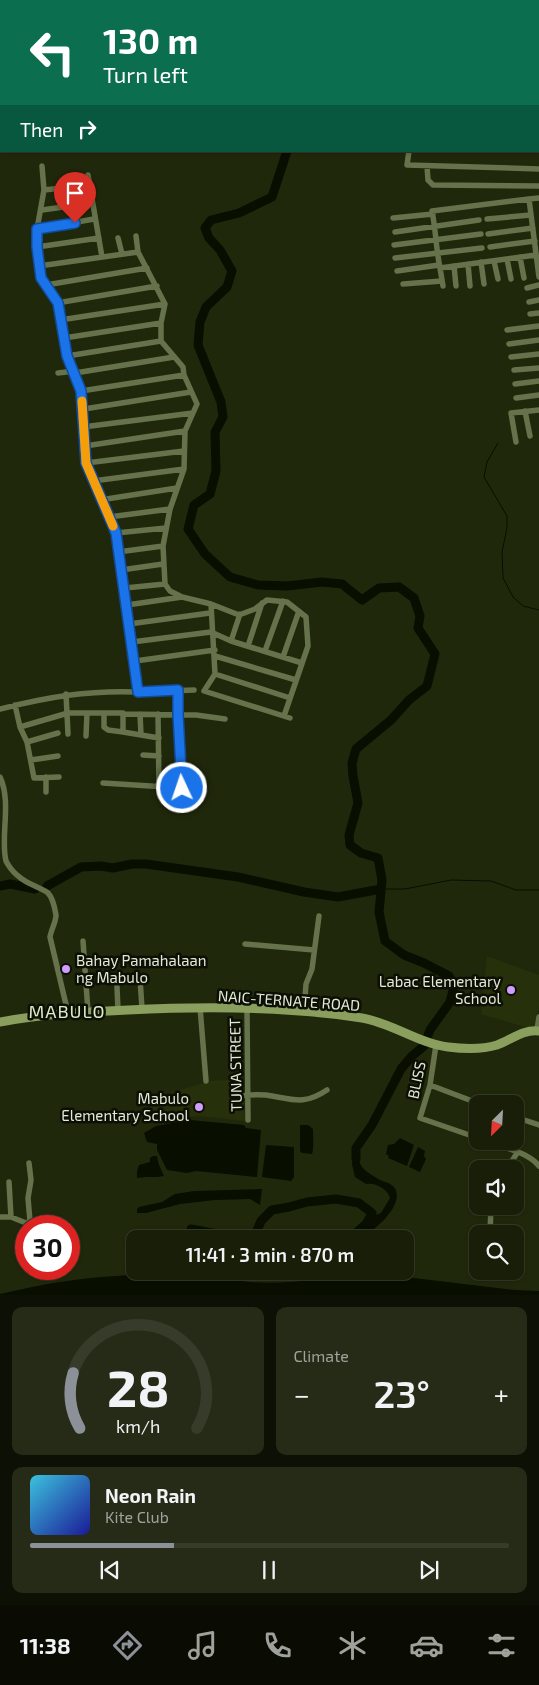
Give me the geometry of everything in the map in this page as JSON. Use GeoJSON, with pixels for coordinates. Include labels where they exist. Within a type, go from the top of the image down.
{"type":"FeatureCollection","features":[{"type":"Feature","properties":{"kind":"main road","name":"NAIC-TERNATE ROAD"},"geometry":{"type":"LineString","coordinates":[[0,1022],[68,1013],[200,1007],[304,1011],[365,1019],[383,1024],[432,1044],[466,1048],[487,1047],[526,1031],[538,1031]]}},
{"type":"Feature","properties":{"kind":"street"},"geometry":{"type":"LineString","coordinates":[[409,152],[408,165],[539,168]]}},
{"type":"Feature","properties":{"kind":"street"},"geometry":{"type":"LineString","coordinates":[[42,166],[44,190],[42,210],[37,229],[41,278],[58,303],[67,356],[81,391],[84,409],[86,463],[100,500],[116,533],[138,692]]}},
{"type":"Feature","properties":{"kind":"street"},"geometry":{"type":"LineString","coordinates":[[427,166],[428,180],[433,185],[539,186]]}},
{"type":"Feature","properties":{"kind":"street"},"geometry":{"type":"LineString","coordinates":[[88,175],[102,257]]}},
{"type":"Feature","properties":{"kind":"street"},"geometry":{"type":"LineString","coordinates":[[44,190],[90,185]]}},
{"type":"Feature","properties":{"kind":"street"},"geometry":{"type":"LineString","coordinates":[[403,284],[442,283],[436,252],[437,239],[432,211],[539,198]]}},
{"type":"Feature","properties":{"kind":"street"},"geometry":{"type":"LineString","coordinates":[[529,199],[539,277]]}},
{"type":"Feature","properties":{"kind":"street"},"geometry":{"type":"LineString","coordinates":[[42,210],[92,203]]}},
{"type":"Feature","properties":{"kind":"street"},"geometry":{"type":"LineString","coordinates":[[393,218],[433,214]]}},
{"type":"Feature","properties":{"kind":"street"},"geometry":{"type":"LineString","coordinates":[[487,219],[531,215]]}},
{"type":"Feature","properties":{"kind":"street"},"geometry":{"type":"LineString","coordinates":[[37,229],[94,219]]}},
{"type":"Feature","properties":{"kind":"street"},"geometry":{"type":"LineString","coordinates":[[395,232],[479,220]]}},
{"type":"Feature","properties":{"kind":"street"},"geometry":{"type":"LineString","coordinates":[[488,234],[533,228]]}},
{"type":"Feature","properties":{"kind":"street"},"geometry":{"type":"LineString","coordinates":[[394,245],[481,234]]}},
{"type":"Feature","properties":{"kind":"street"},"geometry":{"type":"LineString","coordinates":[[136,236],[138,252],[148,268],[165,304],[161,323],[161,341],[183,366],[184,375],[197,404],[185,431],[184,469],[170,508],[166,528],[163,546],[165,584],[170,591],[182,597],[240,614],[255,609],[267,600],[287,602],[306,617],[308,646],[284,716]]}},
{"type":"Feature","properties":{"kind":"street"},"geometry":{"type":"LineString","coordinates":[[37,247],[99,238]]}},
{"type":"Feature","properties":{"kind":"street"},"geometry":{"type":"LineString","coordinates":[[118,238],[122,254]]}},
{"type":"Feature","properties":{"kind":"street"},"geometry":{"type":"LineString","coordinates":[[490,247],[534,241]]}},
{"type":"Feature","properties":{"kind":"street"},"geometry":{"type":"LineString","coordinates":[[395,258],[482,248]]}},
{"type":"Feature","properties":{"kind":"street"},"geometry":{"type":"LineString","coordinates":[[39,266],[138,252]]}},
{"type":"Feature","properties":{"kind":"street"},"geometry":{"type":"LineString","coordinates":[[397,270],[454,266],[536,254]]}},
{"type":"Feature","properties":{"kind":"street"},"geometry":{"type":"LineString","coordinates":[[520,257],[524,278]]}},
{"type":"Feature","properties":{"kind":"street"},"geometry":{"type":"LineString","coordinates":[[508,259],[511,279]]}},
{"type":"Feature","properties":{"kind":"street"},"geometry":{"type":"LineString","coordinates":[[494,260],[498,279]]}},
{"type":"Feature","properties":{"kind":"street"},"geometry":{"type":"LineString","coordinates":[[481,262],[484,284]]}},
{"type":"Feature","properties":{"kind":"street"},"geometry":{"type":"LineString","coordinates":[[468,264],[470,286]]}},
{"type":"Feature","properties":{"kind":"street"},"geometry":{"type":"LineString","coordinates":[[454,266],[456,286]]}},
{"type":"Feature","properties":{"kind":"street"},"geometry":{"type":"LineString","coordinates":[[46,284],[148,268]]}},
{"type":"Feature","properties":{"kind":"street"},"geometry":{"type":"LineString","coordinates":[[527,288],[539,285]]}},
{"type":"Feature","properties":{"kind":"street"},"geometry":{"type":"LineString","coordinates":[[58,303],[156,286]]}},
{"type":"Feature","properties":{"kind":"street"},"geometry":{"type":"LineString","coordinates":[[529,302],[539,300]]}},
{"type":"Feature","properties":{"kind":"street"},"geometry":{"type":"LineString","coordinates":[[60,320],[165,304]]}},
{"type":"Feature","properties":{"kind":"street"},"geometry":{"type":"LineString","coordinates":[[530,314],[539,313]]}},
{"type":"Feature","properties":{"kind":"street"},"geometry":{"type":"LineString","coordinates":[[64,338],[161,323]]}},
{"type":"Feature","properties":{"kind":"street"},"geometry":{"type":"LineString","coordinates":[[507,330],[539,326]]}},
{"type":"Feature","properties":{"kind":"street"},"geometry":{"type":"LineString","coordinates":[[509,344],[539,340]]}},
{"type":"Feature","properties":{"kind":"street"},"geometry":{"type":"LineString","coordinates":[[67,356],[161,341]]}},
{"type":"Feature","properties":{"kind":"street"},"geometry":{"type":"LineString","coordinates":[[511,357],[539,354]]}},
{"type":"Feature","properties":{"kind":"street"},"geometry":{"type":"LineString","coordinates":[[58,373],[174,357]]}},
{"type":"Feature","properties":{"kind":"street"},"geometry":{"type":"LineString","coordinates":[[514,370],[539,368]]}},
{"type":"Feature","properties":{"kind":"street"},"geometry":{"type":"LineString","coordinates":[[81,391],[184,375]]}},
{"type":"Feature","properties":{"kind":"street"},"geometry":{"type":"LineString","coordinates":[[515,384],[539,381]]}},
{"type":"Feature","properties":{"kind":"street"},"geometry":{"type":"LineString","coordinates":[[84,409],[191,392]]}},
{"type":"Feature","properties":{"kind":"street"},"geometry":{"type":"LineString","coordinates":[[516,398],[539,395]]}},
{"type":"Feature","properties":{"kind":"street"},"geometry":{"type":"LineString","coordinates":[[516,442],[512,413],[539,410]]}},
{"type":"Feature","properties":{"kind":"street"},"geometry":{"type":"LineString","coordinates":[[525,411],[530,436]]}},
{"type":"Feature","properties":{"kind":"street"},"geometry":{"type":"LineString","coordinates":[[84,427],[193,414]]}},
{"type":"Feature","properties":{"kind":"street"},"geometry":{"type":"LineString","coordinates":[[85,446],[185,431]]}},
{"type":"Feature","properties":{"kind":"street"},"geometry":{"type":"LineString","coordinates":[[86,463],[184,450]]}},
{"type":"Feature","properties":{"kind":"street"},"geometry":{"type":"LineString","coordinates":[[93,481],[184,469]]}},
{"type":"Feature","properties":{"kind":"street"},"geometry":{"type":"LineString","coordinates":[[100,500],[177,488]]}},
{"type":"Feature","properties":{"kind":"street"},"geometry":{"type":"LineString","coordinates":[[109,517],[170,508]]}},
{"type":"Feature","properties":{"kind":"street"},"geometry":{"type":"LineString","coordinates":[[116,533],[166,528]]}},
{"type":"Feature","properties":{"kind":"street"},"geometry":{"type":"LineString","coordinates":[[118,552],[163,546]]}},
{"type":"Feature","properties":{"kind":"street"},"geometry":{"type":"LineString","coordinates":[[122,570],[163,564]]}},
{"type":"Feature","properties":{"kind":"street"},"geometry":{"type":"LineString","coordinates":[[125,588],[165,584]]}},
{"type":"Feature","properties":{"kind":"street"},"geometry":{"type":"LineString","coordinates":[[127,606],[182,597]]}},
{"type":"Feature","properties":{"kind":"street"},"geometry":{"type":"LineString","coordinates":[[265,652],[283,601]]}},
{"type":"Feature","properties":{"kind":"street"},"geometry":{"type":"LineString","coordinates":[[248,646],[262,603]]}},
{"type":"Feature","properties":{"kind":"street"},"geometry":{"type":"LineString","coordinates":[[211,604],[210,613],[215,653],[215,674],[204,691],[290,718]]}},
{"type":"Feature","properties":{"kind":"street"},"geometry":{"type":"LineString","coordinates":[[283,657],[299,611]]}},
{"type":"Feature","properties":{"kind":"street"},"geometry":{"type":"LineString","coordinates":[[129,624],[210,613]]}},
{"type":"Feature","properties":{"kind":"street"},"geometry":{"type":"LineString","coordinates":[[231,641],[240,614]]}},
{"type":"Feature","properties":{"kind":"street"},"geometry":{"type":"LineString","coordinates":[[132,642],[212,632],[231,641],[302,663]]}},
{"type":"Feature","properties":{"kind":"street"},"geometry":{"type":"LineString","coordinates":[[135,661],[215,653],[296,680]]}},
{"type":"Feature","properties":{"kind":"street"},"geometry":{"type":"LineString","coordinates":[[215,674],[290,698]]}},
{"type":"Feature","properties":{"kind":"street"},"geometry":{"type":"LineString","coordinates":[[0,709],[66,694],[108,690],[138,692],[194,690]]}},
{"type":"Feature","properties":{"kind":"street"},"geometry":{"type":"LineString","coordinates":[[104,783],[182,788],[178,690]]}},
{"type":"Feature","properties":{"kind":"street"},"geometry":{"type":"LineString","coordinates":[[66,694],[68,734]]}},
{"type":"Feature","properties":{"kind":"street"},"geometry":{"type":"LineString","coordinates":[[15,705],[20,727],[27,742],[34,778],[59,777]]}},
{"type":"Feature","properties":{"kind":"street"},"geometry":{"type":"LineString","coordinates":[[20,727],[68,713],[178,714],[225,719]]}},
{"type":"Feature","properties":{"kind":"street"},"geometry":{"type":"LineString","coordinates":[[86,713],[86,736]]}},
{"type":"Feature","properties":{"kind":"street"},"geometry":{"type":"LineString","coordinates":[[104,713],[104,727],[108,730],[159,738]]}},
{"type":"Feature","properties":{"kind":"street"},"geometry":{"type":"LineString","coordinates":[[123,714],[123,732]]}},
{"type":"Feature","properties":{"kind":"street"},"geometry":{"type":"LineString","coordinates":[[140,714],[141,735]]}},
{"type":"Feature","properties":{"kind":"street"},"geometry":{"type":"LineString","coordinates":[[158,714],[159,787]]}},
{"type":"Feature","properties":{"kind":"street"},"geometry":{"type":"LineString","coordinates":[[27,742],[58,733]]}},
{"type":"Feature","properties":{"kind":"street"},"geometry":{"type":"LineString","coordinates":[[143,755],[159,756]]}},
{"type":"Feature","properties":{"kind":"street"},"geometry":{"type":"LineString","coordinates":[[31,760],[58,756]]}},
{"type":"Feature","properties":{"kind":"street"},"geometry":{"type":"LineString","coordinates":[[0,777],[5,790],[2,817],[3,844],[7,862],[23,880],[49,894],[53,903],[56,920],[51,930],[51,946],[68,1013]]}},
{"type":"Feature","properties":{"kind":"street"},"geometry":{"type":"LineString","coordinates":[[46,777],[46,792]]}},
{"type":"Feature","properties":{"kind":"street"},"geometry":{"type":"LineString","coordinates":[[304,1011],[306,984],[312,969],[319,916]]}},
{"type":"Feature","properties":{"kind":"street"},"geometry":{"type":"LineString","coordinates":[[83,940],[88,1012]]}},
{"type":"Feature","properties":{"kind":"street"},"geometry":{"type":"LineString","coordinates":[[245,944],[314,950]]}},
{"type":"Feature","properties":{"kind":"street"},"geometry":{"type":"LineString","coordinates":[[140,978],[142,1009]]}},
{"type":"Feature","properties":{"kind":"street"},"geometry":{"type":"LineString","coordinates":[[117,987],[118,1010]]}},
{"type":"Feature","properties":{"kind":"street"},"geometry":{"type":"LineString","coordinates":[[200,1007],[206,1081]]}},
{"type":"Feature","properties":{"kind":"street","name":"TUNA STREET"},"geometry":{"type":"LineString","coordinates":[[247,1009],[248,1120]]}},
{"type":"Feature","properties":{"kind":"street"},"geometry":{"type":"LineString","coordinates":[[538,1031],[539,1017]]}},
{"type":"Feature","properties":{"kind":"street","name":"BLISS"},"geometry":{"type":"LineString","coordinates":[[432,1044],[430,1085],[420,1118],[469,1135]]}},
{"type":"Feature","properties":{"kind":"street"},"geometry":{"type":"LineString","coordinates":[[430,1085],[469,1100]]}},
{"type":"Feature","properties":{"kind":"street"},"geometry":{"type":"LineString","coordinates":[[234,1096],[267,1095],[301,1101],[316,1098],[327,1090]]}},
{"type":"Feature","properties":{"kind":"street"},"geometry":{"type":"LineString","coordinates":[[524,1120],[539,1126]]}},
{"type":"Feature","properties":{"kind":"street"},"geometry":{"type":"LineString","coordinates":[[509,1150],[535,1161],[539,1166]]}},
{"type":"Feature","properties":{"kind":"street"},"geometry":{"type":"LineString","coordinates":[[513,1160],[517,1153]]}},
{"type":"Feature","properties":{"kind":"street"},"geometry":{"type":"LineString","coordinates":[[0,1217],[12,1217],[26,1223],[30,1221],[28,1200],[31,1180],[29,1163]]}},
{"type":"Feature","properties":{"kind":"street"},"geometry":{"type":"LineString","coordinates":[[9,1182],[12,1217]]}},
{"type":"Feature","properties":{"kind":"shaded area","name":"Labac Elementary School"},"geometry":{"type":"Polygon","coordinates":[[[487,956],[539,975],[539,1006],[535,1028],[525,1027],[481,1014],[487,956]]]}},
{"type":"Feature","properties":{"kind":"shaded area","name":"Mabulo Elementary School"},"geometry":{"type":"Polygon","coordinates":[[[244,1079],[245,1121],[200,1116],[155,1120],[151,1099],[210,1081],[244,1079]]]}},
{"type":"Feature","properties":{"kind":"shaded area"},"geometry":{"type":"Polygon","coordinates":[[[190,1120],[244,1125],[246,1128],[261,1130],[257,1177],[167,1170],[157,1150],[157,1144],[147,1142],[144,1133],[156,1126],[190,1120]]]}},
{"type":"Feature","properties":{"kind":"shaded area"},"geometry":{"type":"Polygon","coordinates":[[[300,1125],[308,1125],[313,1129],[312,1154],[300,1151],[300,1125]]]}},
{"type":"Feature","properties":{"kind":"shaded area"},"geometry":{"type":"Polygon","coordinates":[[[400,1138],[414,1145],[407,1166],[388,1158],[389,1156],[386,1154],[388,1145],[394,1144],[400,1138]]]}},
{"type":"Feature","properties":{"kind":"shaded area"},"geometry":{"type":"Polygon","coordinates":[[[266,1145],[294,1147],[294,1177],[291,1181],[262,1177],[266,1145]]]}},
{"type":"Feature","properties":{"kind":"shaded area"},"geometry":{"type":"Polygon","coordinates":[[[418,1147],[425,1151],[424,1156],[426,1159],[420,1172],[409,1167],[418,1147]]]}},
{"type":"Feature","properties":{"kind":"shaded area"},"geometry":{"type":"Polygon","coordinates":[[[356,1148],[363,1168],[394,1187],[397,1194],[392,1210],[372,1230],[352,1230],[365,1219],[381,1213],[390,1198],[381,1187],[366,1184],[355,1177],[352,1164],[356,1148]]]}},
{"type":"Feature","properties":{"kind":"shaded area"},"geometry":{"type":"Polygon","coordinates":[[[157,1156],[164,1176],[137,1178],[139,1165],[150,1162],[150,1158],[157,1156]]]}},
{"type":"Feature","properties":{"kind":"shaded area"},"geometry":{"type":"Polygon","coordinates":[[[262,1189],[260,1205],[250,1199],[215,1200],[180,1204],[146,1213],[137,1213],[139,1207],[162,1202],[175,1194],[194,1191],[262,1189]]]}},
{"type":"Feature","properties":{"kind":"shaded area"},"geometry":{"type":"Polygon","coordinates":[[[124,1275],[126,1275],[126,1280],[294,1282],[312,1280],[414,1280],[414,1278],[539,1291],[539,1295],[0,1295],[41,1285],[124,1275]]]}},
{"type":"Feature","properties":{"kind":"waterway"},"geometry":{"type":"LineString","coordinates":[[287,152],[272,197],[239,213],[211,220],[205,228],[209,238],[220,250],[232,271],[227,287],[206,307],[200,322],[198,345],[221,402],[223,417],[215,432],[216,471],[210,494],[194,505],[188,529],[205,554],[230,577],[258,585],[287,586],[322,582],[342,584],[362,600],[379,588],[399,587],[414,598],[420,616],[418,628],[435,654],[427,686],[409,700],[391,720],[356,749],[352,763],[358,803],[349,835],[350,845],[361,853],[378,858],[382,880],[379,912],[385,941],[404,955],[449,976],[454,987],[450,1002],[430,1030],[424,1046],[401,1069],[372,1125],[356,1148],[356,1159]]}},
{"type":"Feature","properties":{"kind":"waterway"},"geometry":{"type":"LineString","coordinates":[[498,443],[487,462],[484,477],[507,516],[507,528],[502,552],[503,578],[513,597],[523,606],[539,610]]}},
{"type":"Feature","properties":{"kind":"waterway"},"geometry":{"type":"LineString","coordinates":[[47,886],[81,867],[101,866],[113,868],[132,864],[146,864],[238,877],[304,892],[338,897],[381,889]]}},
{"type":"Feature","properties":{"kind":"waterway"},"geometry":{"type":"LineString","coordinates":[[381,889],[405,889],[451,880],[491,881],[516,890],[539,890]]}},
{"type":"Feature","properties":{"kind":"waterway"},"geometry":{"type":"LineString","coordinates":[[0,886],[10,884],[35,889]]}},
{"type":"Feature","properties":{"kind":"waterway"},"geometry":{"type":"LineString","coordinates":[[257,1230],[261,1221],[272,1210],[307,1202],[336,1199],[359,1203],[372,1213],[364,1228]]}},
{"type":"Feature","properties":{"kind":"waterway"},"geometry":{"type":"LineString","coordinates":[[191,1229],[196,1230]]}},
{"type":"Feature","properties":{"kind":"slow traffic"},"geometry":{"type":"LineString","coordinates":[[82,401],[86,463],[100,500],[113,526]]}},
{"type":"Feature","properties":{"kind":"place","name":"Bahay Pamahalaan ng Mabulo"},"geometry":{"type":"Point","coordinates":[66,969]}},
{"type":"Feature","properties":{"kind":"place","name":"Labac Elementary School"},"geometry":{"type":"Point","coordinates":[511,990]}},
{"type":"Feature","properties":{"kind":"place","name":"Mabulo Elementary School"},"geometry":{"type":"Point","coordinates":[199,1107]}},
{"type":"Feature","properties":{"kind":"district","name":"MABULO"},"geometry":{"type":"Point","coordinates":[67,1011]}},
{"type":"Feature","properties":{"kind":"route"},"geometry":{"type":"LineString","coordinates":[[75,223],[37,229],[41,278],[58,303],[67,356],[81,391],[84,409],[86,463],[100,500],[116,533],[138,692],[178,690],[182,788]]}}]}
